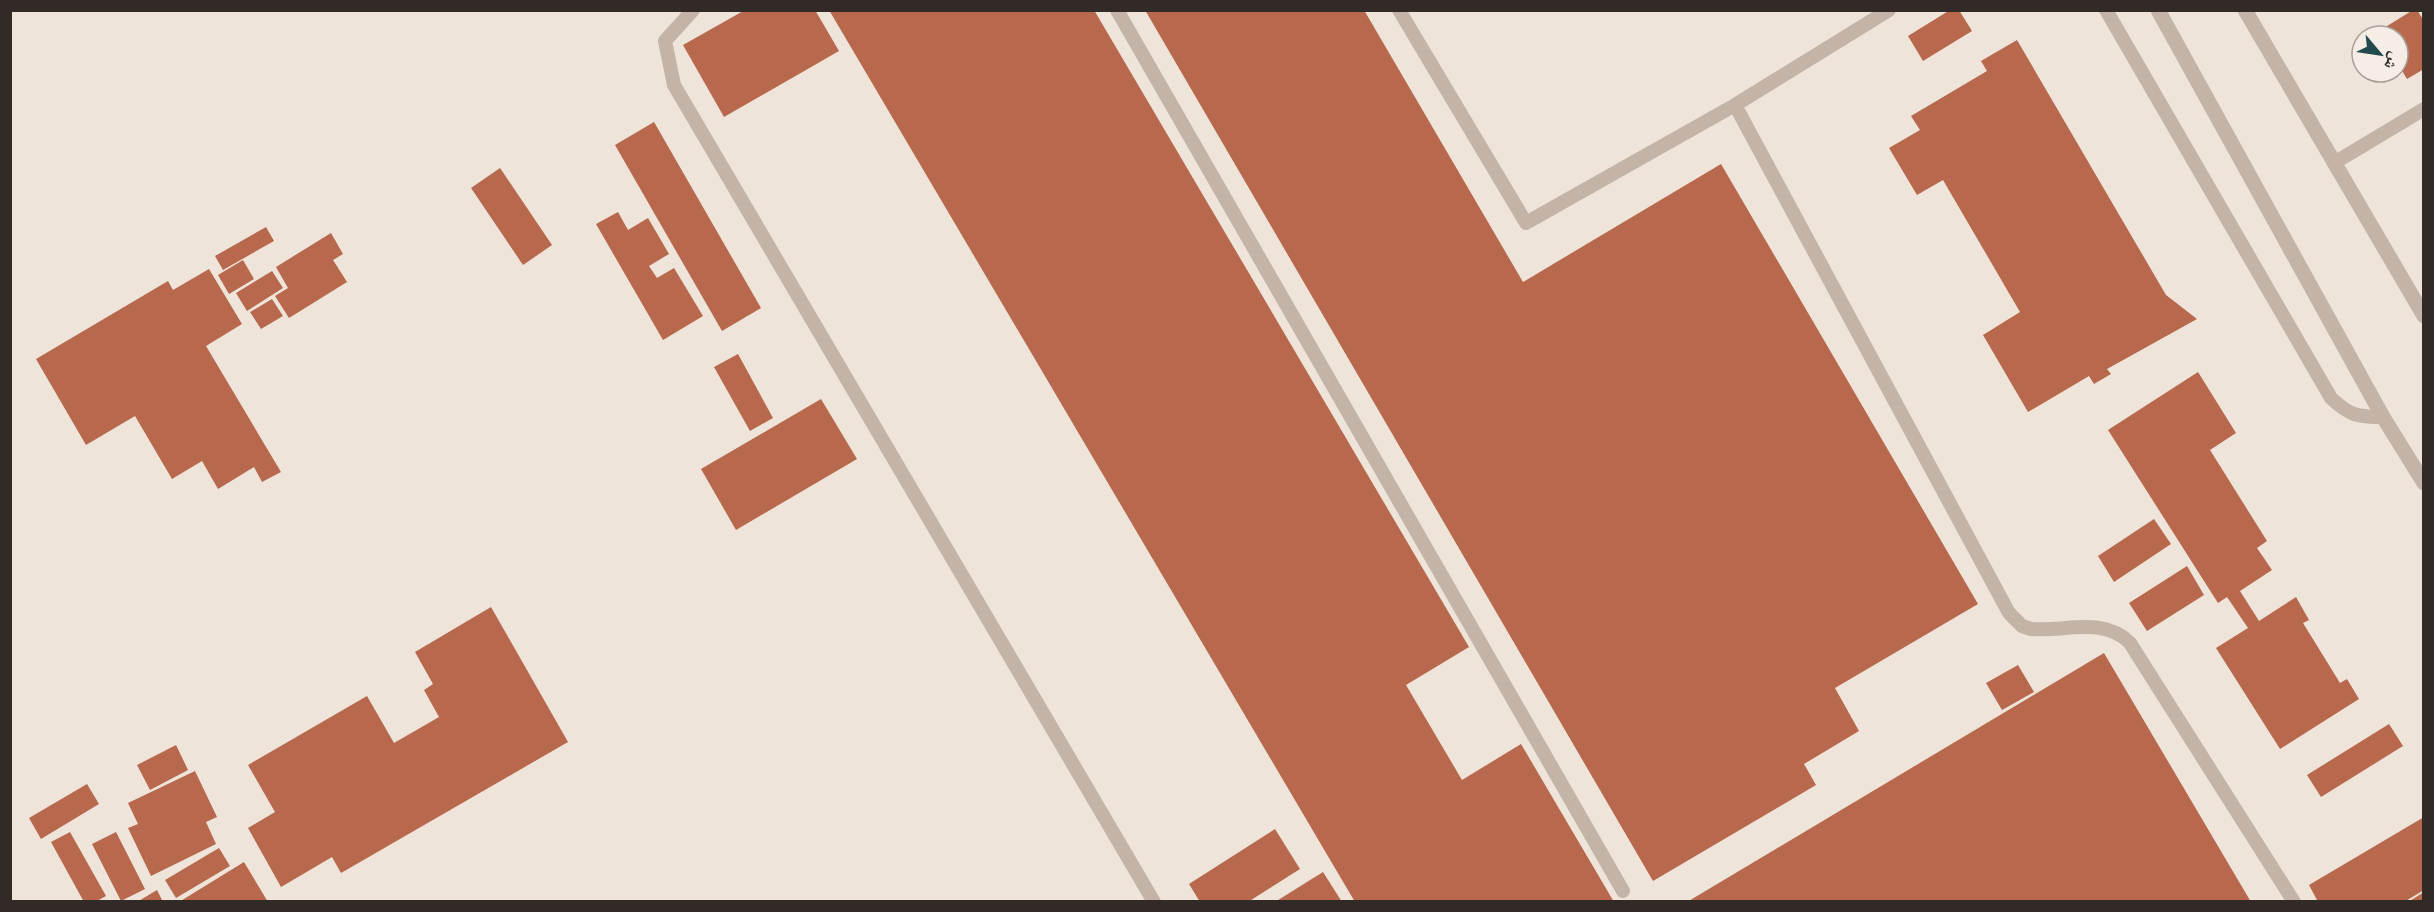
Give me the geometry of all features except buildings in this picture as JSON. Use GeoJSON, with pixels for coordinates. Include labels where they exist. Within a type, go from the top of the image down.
{"type":"FeatureCollection","features":[{"type":"Feature","properties":{"kind":"street"},"geometry":{"type":"LineString","coordinates":[[2158,10],[2383,417],[2424,483]]}},
{"type":"Feature","properties":{"kind":"street"},"geometry":{"type":"LineString","coordinates":[[2245,10],[2424,316]]}},
{"type":"Feature","properties":{"kind":"lane"},"geometry":{"type":"LineString","coordinates":[[693,10],[665,41],[674,85],[1154,902]]}},
{"type":"Feature","properties":{"kind":"lane"},"geometry":{"type":"LineString","coordinates":[[1117,10],[1623,891]]}},
{"type":"Feature","properties":{"kind":"lane"},"geometry":{"type":"LineString","coordinates":[[1399,10],[1526,223],[1735,105],[1889,10]]}},
{"type":"Feature","properties":{"kind":"lane"},"geometry":{"type":"LineString","coordinates":[[2106,10],[2331,398],[2346,412],[2361,417],[2383,417]]}},
{"type":"Feature","properties":{"kind":"lane"},"geometry":{"type":"LineString","coordinates":[[1735,105],[2009,613],[2022,626],[2031,629],[2098,627],[2121,634],[2130,643],[2294,902]]}},
{"type":"Feature","properties":{"kind":"lane"},"geometry":{"type":"LineString","coordinates":[[2334,163],[2424,109]]}}]}
